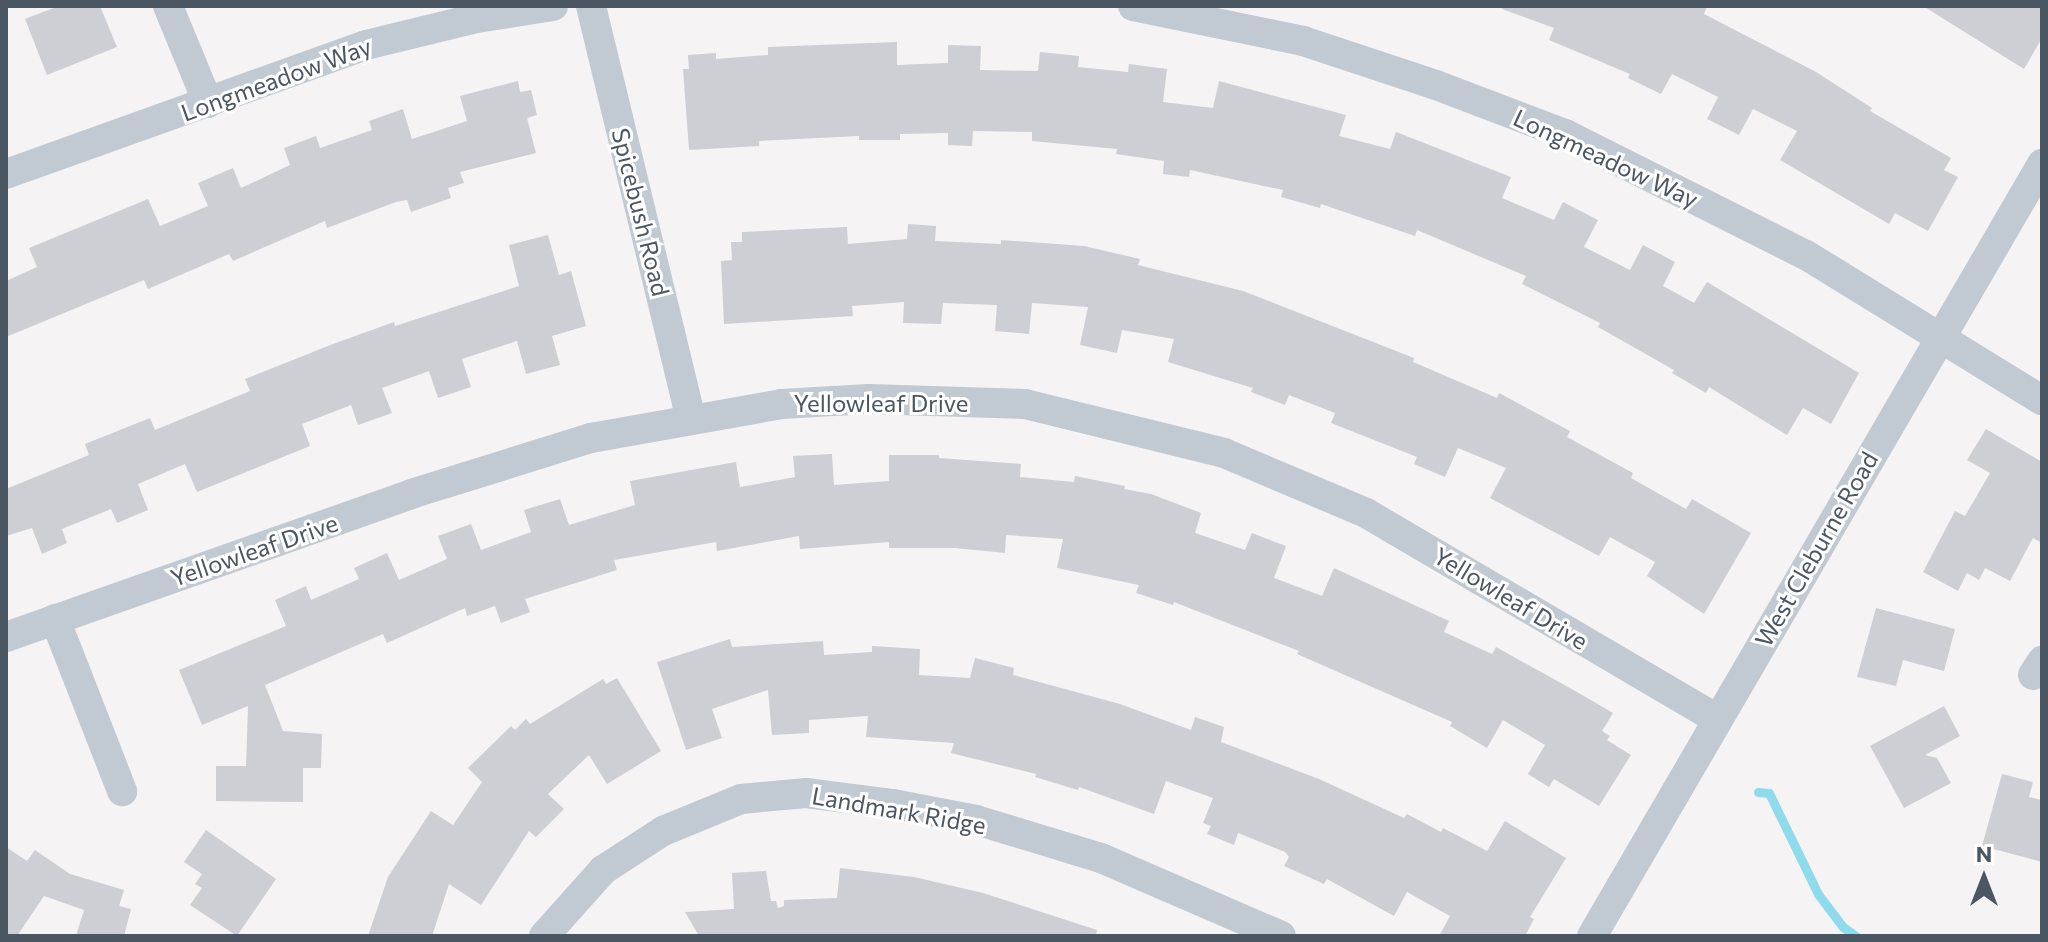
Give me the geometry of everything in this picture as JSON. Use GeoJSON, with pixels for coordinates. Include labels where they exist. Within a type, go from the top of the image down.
{"type":"FeatureCollection","features":[{"type":"Feature","properties":{"kind":"street"},"geometry":{"type":"LineString","coordinates":[[168,6],[208,103]]}},
{"type":"Feature","properties":{"kind":"street","name":"Longmeadow Way"},"geometry":{"type":"LineString","coordinates":[[6,174],[366,45],[477,18],[553,6]]}},
{"type":"Feature","properties":{"kind":"street","name":"Spicebush Road"},"geometry":{"type":"LineString","coordinates":[[591,6],[691,418]]}},
{"type":"Feature","properties":{"kind":"street","name":"Longmeadow Way"},"geometry":{"type":"LineString","coordinates":[[1133,6],[1303,41],[1436,85],[1565,134],[1806,255],[2042,400]]}},
{"type":"Feature","properties":{"kind":"street","name":"West Cleburne Road"},"geometry":{"type":"LineString","coordinates":[[1592,936],[2042,164]]}},
{"type":"Feature","properties":{"kind":"street","name":"Yellowleaf Drive"},"geometry":{"type":"LineString","coordinates":[[6,637],[411,494],[591,438],[781,404],[869,399],[1025,404],[1224,453],[1366,513],[1717,719]]}},
{"type":"Feature","properties":{"kind":"street"},"geometry":{"type":"LineString","coordinates":[[55,619],[122,791]]}},
{"type":"Feature","properties":{"kind":"street","name":"Landmark Ridge"},"geometry":{"type":"LineString","coordinates":[[544,936],[603,870],[663,831],[741,799],[806,793],[893,804],[976,820],[1101,858],[1281,936]]}},
{"type":"Feature","properties":{"kind":"building"},"geometry":{"type":"Polygon","coordinates":[[[59,6],[100,6],[117,47],[47,75],[25,19],[59,6]]]}},
{"type":"Feature","properties":{"kind":"building"},"geometry":{"type":"Polygon","coordinates":[[[1503,6],[1707,6],[1704,14],[1816,72],[1872,108],[1870,111],[1951,158],[1944,170],[1958,177],[1928,231],[1895,213],[1889,224],[1780,160],[1797,131],[1753,109],[1739,135],[1707,119],[1718,97],[1672,74],[1661,94],[1628,78],[1630,74],[1549,40],[1554,28],[1502,9],[1503,6]]]}},
{"type":"Feature","properties":{"kind":"building"},"geometry":{"type":"Polygon","coordinates":[[[1923,6],[2042,6],[2042,38],[2024,69],[1923,6]]]}},
{"type":"Feature","properties":{"kind":"building"},"geometry":{"type":"Polygon","coordinates":[[[897,42],[897,65],[948,63],[948,45],[981,46],[980,70],[1038,71],[1040,52],[1079,56],[1078,67],[1128,72],[1129,64],[1167,69],[1163,102],[1213,108],[1219,81],[1346,115],[1339,136],[1390,149],[1396,132],[1511,177],[1502,198],[1554,220],[1563,202],[1598,220],[1584,247],[1630,270],[1643,245],[1675,262],[1663,286],[1694,303],[1707,282],[1859,373],[1831,424],[1803,408],[1787,435],[1709,387],[1706,393],[1672,373],[1674,370],[1598,327],[1600,323],[1522,284],[1526,276],[1417,230],[1415,236],[1321,204],[1320,208],[1281,197],[1283,190],[1190,170],[1189,177],[1163,174],[1164,161],[1116,154],[1117,149],[1032,141],[1032,132],[973,131],[972,146],[948,145],[948,133],[900,134],[900,140],[859,140],[859,136],[759,141],[759,146],[689,150],[683,69],[689,69],[688,55],[716,53],[716,59],[768,55],[768,47],[897,42]]]}},
{"type":"Feature","properties":{"kind":"building"},"geometry":{"type":"Polygon","coordinates":[[[518,81],[520,92],[531,90],[537,115],[527,118],[536,153],[460,172],[464,183],[448,188],[451,198],[411,212],[407,200],[396,202],[327,228],[325,221],[233,261],[229,254],[148,289],[144,280],[6,337],[6,281],[37,267],[29,248],[148,199],[160,226],[208,206],[198,183],[233,168],[241,188],[290,165],[284,148],[316,136],[320,148],[372,130],[369,121],[403,109],[412,139],[467,121],[460,96],[518,81]]]}},
{"type":"Feature","properties":{"kind":"building"},"geometry":{"type":"Polygon","coordinates":[[[908,224],[936,226],[935,241],[1001,244],[1001,240],[1084,246],[1140,259],[1138,265],[1243,291],[1414,358],[1413,362],[1497,398],[1499,393],[1570,431],[1567,437],[1633,473],[1631,478],[1686,509],[1692,499],[1751,533],[1704,614],[1647,576],[1655,562],[1610,537],[1599,556],[1490,498],[1506,468],[1458,448],[1445,477],[1414,464],[1417,457],[1331,423],[1335,413],[1289,395],[1285,405],[1251,392],[1253,388],[1168,362],[1174,339],[1122,330],[1117,353],[1080,345],[1088,307],[1032,303],[1029,334],[995,331],[997,305],[943,303],[941,324],[903,323],[904,302],[852,306],[853,316],[724,324],[721,261],[732,260],[731,242],[742,242],[742,232],[847,227],[848,244],[907,239],[908,224]]]}},
{"type":"Feature","properties":{"kind":"building"},"geometry":{"type":"Polygon","coordinates":[[[548,235],[559,275],[571,271],[586,326],[552,336],[560,365],[526,374],[517,341],[462,359],[471,387],[438,398],[429,371],[382,388],[392,413],[358,425],[351,405],[302,424],[310,446],[197,492],[185,464],[138,484],[148,510],[117,523],[111,509],[62,529],[67,543],[42,554],[32,528],[6,536],[6,489],[89,455],[85,444],[150,418],[155,430],[250,391],[245,379],[333,344],[394,322],[395,326],[519,286],[509,245],[548,235]]]}},
{"type":"Feature","properties":{"kind":"building"},"geometry":{"type":"Polygon","coordinates":[[[1986,429],[2042,462],[2042,543],[2033,538],[2010,581],[1985,568],[1979,580],[1967,573],[1958,591],[1923,572],[1955,511],[1965,516],[1990,473],[1967,460],[1986,429]]]}},
{"type":"Feature","properties":{"kind":"building"},"geometry":{"type":"Polygon","coordinates":[[[832,454],[834,485],[889,481],[889,455],[939,455],[939,458],[1021,464],[1020,477],[1074,482],[1075,476],[1151,494],[1201,513],[1195,533],[1245,550],[1252,533],[1286,546],[1274,578],[1322,596],[1334,568],[1449,621],[1444,632],[1492,654],[1496,647],[1613,713],[1602,731],[1610,736],[1607,740],[1631,755],[1599,806],[1554,779],[1549,787],[1528,774],[1545,745],[1503,720],[1487,748],[1450,726],[1452,722],[1297,654],[1299,651],[1174,602],[1173,605],[1136,593],[1139,585],[1057,568],[1063,539],[1006,535],[1005,553],[955,548],[889,548],[889,542],[800,549],[799,536],[717,551],[716,542],[614,560],[617,570],[525,599],[530,612],[501,623],[495,606],[467,616],[465,608],[387,643],[383,634],[265,685],[283,731],[322,734],[321,768],[303,768],[303,802],[216,801],[216,766],[246,766],[248,706],[202,725],[179,670],[286,626],[275,600],[306,586],[311,600],[359,579],[354,568],[387,553],[399,580],[447,559],[438,536],[471,524],[481,550],[531,532],[524,510],[560,499],[569,525],[635,505],[630,481],[736,462],[740,487],[795,477],[793,456],[832,454]]]}},
{"type":"Feature","properties":{"kind":"building"},"geometry":{"type":"Polygon","coordinates":[[[1876,608],[1955,629],[1944,671],[1903,660],[1896,686],[1857,677],[1876,608]]]}},
{"type":"Feature","properties":{"kind":"building"},"geometry":{"type":"Polygon","coordinates":[[[730,639],[732,647],[823,641],[824,655],[872,652],[872,646],[920,649],[919,675],[970,678],[975,658],[1014,668],[1013,675],[1120,704],[1191,730],[1195,717],[1224,727],[1221,742],[1319,779],[1404,818],[1407,814],[1441,832],[1443,828],[1487,851],[1505,821],[1566,858],[1530,917],[1534,919],[1525,936],[1439,936],[1450,916],[1407,892],[1394,916],[1327,879],[1324,884],[1284,866],[1289,857],[1285,852],[1238,833],[1234,845],[1207,834],[1211,826],[1203,823],[1213,798],[1166,781],[1154,814],[1079,787],[1078,790],[1035,777],[1036,774],[951,753],[954,743],[866,737],[868,716],[809,720],[809,733],[772,735],[768,690],[712,709],[722,738],[686,750],[657,662],[730,639]]]}},
{"type":"Feature","properties":{"kind":"building"},"geometry":{"type":"Polygon","coordinates":[[[617,678],[661,751],[607,784],[589,755],[548,794],[564,809],[536,837],[529,831],[481,905],[449,884],[432,936],[368,936],[388,877],[431,811],[453,825],[482,782],[468,768],[511,726],[515,730],[526,719],[530,724],[603,679],[606,684],[617,678]]]}},
{"type":"Feature","properties":{"kind":"building"},"geometry":{"type":"Polygon","coordinates":[[[1944,706],[1960,736],[1925,755],[1937,758],[1951,783],[1904,808],[1870,746],[1944,706]]]}},
{"type":"Feature","properties":{"kind":"building"},"geometry":{"type":"Polygon","coordinates":[[[2002,774],[2033,782],[2029,797],[2042,800],[2042,862],[1982,846],[2002,774]]]}},
{"type":"Feature","properties":{"kind":"building"},"geometry":{"type":"Polygon","coordinates":[[[206,830],[276,879],[237,936],[190,905],[202,888],[195,884],[202,874],[184,862],[206,830]]]}},
{"type":"Feature","properties":{"kind":"building"},"geometry":{"type":"Polygon","coordinates":[[[6,847],[27,861],[35,850],[70,874],[124,890],[119,906],[131,909],[124,936],[76,936],[84,910],[44,896],[17,936],[6,936],[6,847]]]}},
{"type":"Feature","properties":{"kind":"building"},"geometry":{"type":"Polygon","coordinates":[[[840,868],[914,877],[983,893],[1097,930],[1096,936],[699,936],[685,912],[734,909],[732,873],[766,871],[771,901],[776,901],[778,908],[784,906],[784,900],[837,898],[840,868]]]}},
{"type":"Feature","properties":{"kind":"waterway"},"geometry":{"type":"LineString","coordinates":[[1758,792],[1769,793],[1818,894],[1843,927],[1856,936]]}}]}
